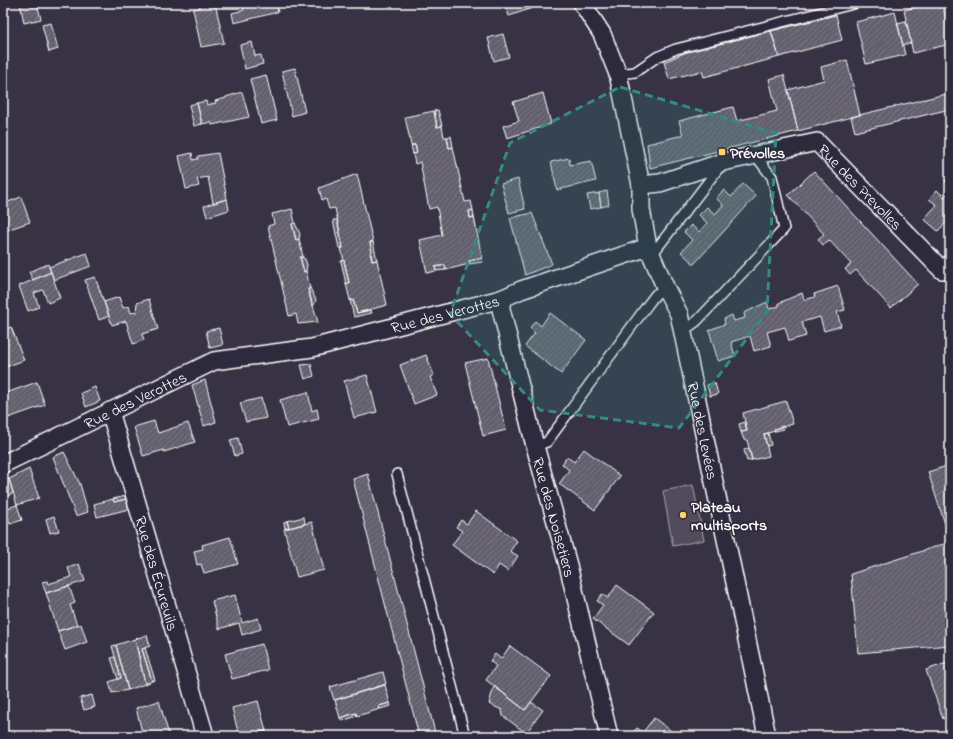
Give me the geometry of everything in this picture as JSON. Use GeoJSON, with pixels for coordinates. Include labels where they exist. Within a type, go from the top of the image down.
{"type":"FeatureCollection","features":[{"type":"Feature","properties":{"kind":"street"},"geometry":{"type":"LineString","coordinates":[[582,3],[602,34],[618,74],[641,185],[641,209],[650,252]]}},
{"type":"Feature","properties":{"kind":"street","name":"Rue des Prevolles"},"geometry":{"type":"LineString","coordinates":[[641,185],[660,183],[723,162],[817,142],[942,270],[950,264]]}},
{"type":"Feature","properties":{"kind":"street","name":"Rue des Levées"},"geometry":{"type":"LineString","coordinates":[[650,252],[679,314],[767,736]]}},
{"type":"Feature","properties":{"kind":"street","name":"Rue des Verottes"},"geometry":{"type":"LineString","coordinates":[[3,464],[214,361],[312,348],[501,299],[521,290],[650,252]]}},
{"type":"Feature","properties":{"kind":"street","name":"Rue des Noisetiers"},"geometry":{"type":"LineString","coordinates":[[501,299],[501,309],[535,446],[568,565],[609,736]]}},
{"type":"Feature","properties":{"kind":"street","name":"Rue des Écureuils"},"geometry":{"type":"LineString","coordinates":[[110,411],[206,736]]}},
{"type":"Feature","properties":{"kind":"lane"},"geometry":{"type":"LineString","coordinates":[[618,74],[635,72],[657,57],[676,49],[858,3]]}},
{"type":"Feature","properties":{"kind":"lane"},"geometry":{"type":"LineString","coordinates":[[683,331],[697,321],[784,229],[772,177],[755,155]]}},
{"type":"Feature","properties":{"kind":"lane"},"geometry":{"type":"LineString","coordinates":[[650,252],[723,162]]}},
{"type":"Feature","properties":{"kind":"lane"},"geometry":{"type":"LineString","coordinates":[[535,446],[547,442],[649,303],[656,294],[666,289]]}},
{"type":"Feature","properties":{"kind":"lane"},"geometry":{"type":"LineString","coordinates":[[397,474],[465,736]]}},
{"type":"Feature","properties":{"kind":"highlighted area"},"geometry":{"type":"Polygon","coordinates":[[[620,87],[776,133],[767,312],[679,428],[540,410],[450,314],[510,143],[620,87]]]}},
{"type":"Feature","properties":{"kind":"shaded area","name":"Plateau multisports"},"geometry":{"type":"Polygon","coordinates":[[[693,485],[704,540],[673,546],[663,491],[693,485]]]}},
{"type":"Feature","properties":{"kind":"building"},"geometry":{"type":"Polygon","coordinates":[[[20,3],[37,3],[41,19],[24,23],[20,3]]]}},
{"type":"Feature","properties":{"kind":"building"},"geometry":{"type":"Polygon","coordinates":[[[94,3],[106,3],[106,4],[95,6],[94,3]]]}},
{"type":"Feature","properties":{"kind":"building"},"geometry":{"type":"Polygon","coordinates":[[[199,3],[215,3],[224,43],[201,47],[193,9],[200,8],[199,3]]]}},
{"type":"Feature","properties":{"kind":"building"},"geometry":{"type":"Polygon","coordinates":[[[249,3],[276,3],[278,12],[234,23],[232,13],[244,10],[243,5],[249,3]]]}},
{"type":"Feature","properties":{"kind":"building"},"geometry":{"type":"Polygon","coordinates":[[[505,3],[547,3],[509,16],[505,3]]]}},
{"type":"Feature","properties":{"kind":"building"},"geometry":{"type":"Polygon","coordinates":[[[934,3],[942,3],[950,36],[950,44],[913,53],[904,10],[934,3]]]}},
{"type":"Feature","properties":{"kind":"building"},"geometry":{"type":"Polygon","coordinates":[[[895,12],[905,55],[866,64],[856,22],[895,12]]]}},
{"type":"Feature","properties":{"kind":"building"},"geometry":{"type":"Polygon","coordinates":[[[836,15],[842,40],[779,57],[771,31],[836,15]]]}},
{"type":"Feature","properties":{"kind":"building"},"geometry":{"type":"Polygon","coordinates":[[[906,21],[911,43],[903,45],[897,23],[906,21]]]}},
{"type":"Feature","properties":{"kind":"building"},"geometry":{"type":"Polygon","coordinates":[[[51,23],[58,49],[49,52],[42,25],[51,23]]]}},
{"type":"Feature","properties":{"kind":"building"},"geometry":{"type":"Polygon","coordinates":[[[771,31],[779,57],[704,77],[702,71],[669,79],[664,62],[684,53],[771,31]]]}},
{"type":"Feature","properties":{"kind":"building"},"geometry":{"type":"Polygon","coordinates":[[[503,34],[509,57],[494,61],[488,38],[503,34]]]}},
{"type":"Feature","properties":{"kind":"building"},"geometry":{"type":"Polygon","coordinates":[[[252,42],[255,56],[261,55],[263,64],[245,69],[240,45],[252,42]]]}},
{"type":"Feature","properties":{"kind":"building"},"geometry":{"type":"Polygon","coordinates":[[[847,60],[860,115],[798,131],[788,90],[824,80],[821,67],[847,60]]]}},
{"type":"Feature","properties":{"kind":"building"},"geometry":{"type":"Polygon","coordinates":[[[295,68],[305,112],[292,116],[282,71],[295,68]]]}},
{"type":"Feature","properties":{"kind":"building"},"geometry":{"type":"Polygon","coordinates":[[[266,75],[277,120],[261,124],[250,79],[266,75]]]}},
{"type":"Feature","properties":{"kind":"building"},"geometry":{"type":"Polygon","coordinates":[[[784,75],[798,131],[650,168],[647,144],[683,135],[679,121],[733,107],[737,121],[777,111],[769,79],[784,75]]]}},
{"type":"Feature","properties":{"kind":"building"},"geometry":{"type":"Polygon","coordinates":[[[242,92],[249,117],[212,125],[211,122],[202,124],[197,103],[206,101],[207,105],[216,103],[215,101],[242,92]]]}},
{"type":"Feature","properties":{"kind":"building"},"geometry":{"type":"Polygon","coordinates":[[[543,93],[551,124],[507,138],[503,126],[519,121],[513,102],[543,93]]]}},
{"type":"Feature","properties":{"kind":"building"},"geometry":{"type":"Polygon","coordinates":[[[950,93],[950,109],[855,132],[851,117],[950,93]]]}},
{"type":"Feature","properties":{"kind":"building"},"geometry":{"type":"Polygon","coordinates":[[[197,103],[202,124],[194,126],[189,105],[197,103]]]}},
{"type":"Feature","properties":{"kind":"building"},"geometry":{"type":"Polygon","coordinates":[[[438,110],[442,126],[437,127],[434,111],[438,110]]]}},
{"type":"Feature","properties":{"kind":"building"},"geometry":{"type":"Polygon","coordinates":[[[434,111],[437,127],[442,126],[444,137],[447,137],[449,148],[453,147],[465,202],[471,201],[473,210],[469,211],[470,218],[474,217],[482,258],[469,261],[469,264],[446,270],[445,265],[435,267],[436,271],[427,273],[420,240],[442,235],[437,207],[429,209],[420,162],[415,164],[413,154],[417,153],[415,145],[411,145],[405,117],[434,111]]]}},
{"type":"Feature","properties":{"kind":"building"},"geometry":{"type":"Polygon","coordinates":[[[451,136],[453,147],[449,148],[447,137],[451,136]]]}},
{"type":"Feature","properties":{"kind":"building"},"geometry":{"type":"Polygon","coordinates":[[[411,145],[415,145],[417,153],[413,154],[411,145]]]}},
{"type":"Feature","properties":{"kind":"building"},"geometry":{"type":"Polygon","coordinates":[[[192,153],[193,160],[198,159],[198,156],[218,153],[227,199],[213,203],[208,177],[197,179],[199,186],[186,189],[179,156],[192,153]]]}},
{"type":"Feature","properties":{"kind":"building"},"geometry":{"type":"Polygon","coordinates":[[[569,158],[570,165],[591,161],[596,181],[557,190],[551,162],[569,158]]]}},
{"type":"Feature","properties":{"kind":"building"},"geometry":{"type":"Polygon","coordinates":[[[814,171],[918,284],[891,308],[856,270],[850,275],[845,269],[851,264],[829,240],[823,245],[818,239],[824,234],[788,195],[814,171]]]}},
{"type":"Feature","properties":{"kind":"building"},"geometry":{"type":"Polygon","coordinates":[[[357,174],[373,242],[370,242],[372,261],[377,260],[387,305],[357,313],[353,300],[350,300],[346,284],[349,283],[341,248],[343,248],[335,208],[329,209],[326,199],[322,200],[319,188],[357,174]]]}},
{"type":"Feature","properties":{"kind":"building"},"geometry":{"type":"Polygon","coordinates":[[[950,176],[950,186],[945,181],[950,176]]]}},
{"type":"Feature","properties":{"kind":"building"},"geometry":{"type":"Polygon","coordinates":[[[518,179],[525,209],[509,213],[501,184],[518,179]]]}},
{"type":"Feature","properties":{"kind":"building"},"geometry":{"type":"Polygon","coordinates":[[[743,184],[756,196],[694,264],[681,252],[692,240],[684,232],[691,225],[699,232],[707,223],[699,215],[707,207],[715,214],[723,205],[716,198],[724,190],[731,197],[743,184]]]}},
{"type":"Feature","properties":{"kind":"building"},"geometry":{"type":"Polygon","coordinates":[[[937,190],[944,197],[950,191],[950,218],[938,231],[924,219],[937,205],[929,199],[937,190]]]}},
{"type":"Feature","properties":{"kind":"building"},"geometry":{"type":"Polygon","coordinates":[[[607,191],[609,205],[601,207],[599,193],[607,191]]]}},
{"type":"Feature","properties":{"kind":"building"},"geometry":{"type":"Polygon","coordinates":[[[599,193],[601,207],[590,209],[587,195],[599,193]]]}},
{"type":"Feature","properties":{"kind":"building"},"geometry":{"type":"Polygon","coordinates":[[[5,196],[7,202],[3,204],[3,197],[5,196]]]}},
{"type":"Feature","properties":{"kind":"building"},"geometry":{"type":"Polygon","coordinates":[[[21,197],[30,222],[4,231],[6,237],[3,238],[3,204],[21,197]]]}},
{"type":"Feature","properties":{"kind":"building"},"geometry":{"type":"Polygon","coordinates":[[[227,199],[229,210],[207,217],[204,206],[227,199]]]}},
{"type":"Feature","properties":{"kind":"building"},"geometry":{"type":"Polygon","coordinates":[[[292,209],[295,223],[292,224],[296,240],[299,239],[303,257],[300,257],[304,272],[306,271],[310,288],[308,289],[318,322],[298,324],[296,314],[289,316],[268,226],[274,224],[272,214],[292,209]]]}},
{"type":"Feature","properties":{"kind":"building"},"geometry":{"type":"Polygon","coordinates":[[[473,210],[474,217],[470,218],[469,211],[473,210]]]}},
{"type":"Feature","properties":{"kind":"building"},"geometry":{"type":"Polygon","coordinates":[[[532,213],[552,264],[525,275],[510,218],[532,213]]]}},
{"type":"Feature","properties":{"kind":"building"},"geometry":{"type":"Polygon","coordinates":[[[333,220],[337,220],[343,248],[339,248],[333,220]]]}},
{"type":"Feature","properties":{"kind":"building"},"geometry":{"type":"Polygon","coordinates":[[[295,223],[300,234],[299,239],[296,240],[292,224],[295,223]]]}},
{"type":"Feature","properties":{"kind":"building"},"geometry":{"type":"Polygon","coordinates":[[[370,242],[373,242],[377,260],[372,261],[370,242]]]}},
{"type":"Feature","properties":{"kind":"building"},"geometry":{"type":"Polygon","coordinates":[[[87,253],[91,266],[54,280],[49,267],[87,253]]]}},
{"type":"Feature","properties":{"kind":"building"},"geometry":{"type":"Polygon","coordinates":[[[300,257],[305,259],[307,265],[306,271],[304,272],[300,257]]]}},
{"type":"Feature","properties":{"kind":"building"},"geometry":{"type":"Polygon","coordinates":[[[482,258],[483,262],[469,264],[469,261],[482,258]]]}},
{"type":"Feature","properties":{"kind":"building"},"geometry":{"type":"Polygon","coordinates":[[[344,260],[349,283],[346,284],[341,261],[344,260]]]}},
{"type":"Feature","properties":{"kind":"building"},"geometry":{"type":"Polygon","coordinates":[[[48,264],[51,272],[33,280],[29,272],[48,264]]]}},
{"type":"Feature","properties":{"kind":"building"},"geometry":{"type":"Polygon","coordinates":[[[445,265],[446,270],[436,271],[435,267],[445,265]]]}},
{"type":"Feature","properties":{"kind":"building"},"geometry":{"type":"Polygon","coordinates":[[[51,272],[60,298],[48,303],[43,290],[34,293],[39,307],[28,311],[19,286],[51,272]]]}},
{"type":"Feature","properties":{"kind":"building"},"geometry":{"type":"Polygon","coordinates":[[[95,277],[109,316],[99,320],[85,280],[95,277]]]}},
{"type":"Feature","properties":{"kind":"building"},"geometry":{"type":"Polygon","coordinates":[[[838,286],[845,310],[837,312],[841,326],[824,331],[820,317],[802,322],[806,336],[789,341],[785,327],[767,332],[771,346],[754,351],[750,336],[731,342],[735,356],[718,361],[709,330],[725,324],[724,319],[732,315],[734,321],[745,318],[744,313],[767,302],[769,309],[779,306],[779,303],[802,293],[804,300],[815,297],[814,294],[838,286]]]}},
{"type":"Feature","properties":{"kind":"building"},"geometry":{"type":"Polygon","coordinates":[[[310,288],[316,300],[314,305],[312,305],[308,289],[310,288]]]}},
{"type":"Feature","properties":{"kind":"building"},"geometry":{"type":"Polygon","coordinates":[[[119,297],[123,308],[129,306],[131,313],[136,312],[137,303],[149,299],[158,329],[142,334],[144,340],[133,344],[126,321],[112,325],[104,302],[119,297]]]}},
{"type":"Feature","properties":{"kind":"building"},"geometry":{"type":"Polygon","coordinates":[[[350,300],[353,300],[357,313],[371,310],[372,313],[354,317],[350,300]]]}},
{"type":"Feature","properties":{"kind":"building"},"geometry":{"type":"Polygon","coordinates":[[[550,313],[586,340],[561,374],[525,346],[535,333],[530,328],[535,321],[541,326],[550,313]]]}},
{"type":"Feature","properties":{"kind":"building"},"geometry":{"type":"Polygon","coordinates":[[[11,327],[24,360],[3,368],[3,330],[11,327]]]}},
{"type":"Feature","properties":{"kind":"building"},"geometry":{"type":"Polygon","coordinates":[[[219,328],[223,345],[210,348],[206,331],[219,328]]]}},
{"type":"Feature","properties":{"kind":"building"},"geometry":{"type":"Polygon","coordinates":[[[426,355],[434,375],[430,377],[437,395],[414,404],[400,365],[426,355]]]}},
{"type":"Feature","properties":{"kind":"building"},"geometry":{"type":"Polygon","coordinates":[[[488,358],[506,430],[483,436],[465,363],[488,358]]]}},
{"type":"Feature","properties":{"kind":"building"},"geometry":{"type":"Polygon","coordinates":[[[311,364],[314,376],[305,379],[301,365],[311,364]]]}},
{"type":"Feature","properties":{"kind":"building"},"geometry":{"type":"Polygon","coordinates":[[[367,375],[377,412],[354,418],[344,381],[367,375]]]}},
{"type":"Feature","properties":{"kind":"building"},"geometry":{"type":"Polygon","coordinates":[[[205,380],[216,422],[204,426],[192,385],[205,380]]]}},
{"type":"Feature","properties":{"kind":"building"},"geometry":{"type":"Polygon","coordinates":[[[37,382],[45,405],[8,418],[3,404],[3,394],[37,382]]]}},
{"type":"Feature","properties":{"kind":"building"},"geometry":{"type":"Polygon","coordinates":[[[715,383],[718,394],[710,396],[707,385],[715,383]]]}},
{"type":"Feature","properties":{"kind":"building"},"geometry":{"type":"Polygon","coordinates":[[[95,387],[100,401],[86,407],[81,393],[95,387]]]}},
{"type":"Feature","properties":{"kind":"building"},"geometry":{"type":"Polygon","coordinates":[[[308,392],[312,411],[317,409],[319,419],[287,427],[280,400],[308,392]]]}},
{"type":"Feature","properties":{"kind":"building"},"geometry":{"type":"Polygon","coordinates":[[[261,398],[266,418],[246,422],[240,403],[261,398]]]}},
{"type":"Feature","properties":{"kind":"building"},"geometry":{"type":"Polygon","coordinates":[[[786,401],[793,424],[774,429],[775,431],[764,434],[769,456],[752,460],[747,440],[744,440],[741,432],[747,431],[743,413],[786,401]]]}},
{"type":"Feature","properties":{"kind":"building"},"geometry":{"type":"Polygon","coordinates":[[[154,421],[158,433],[188,423],[195,442],[164,452],[164,450],[143,456],[134,427],[154,421]]]}},
{"type":"Feature","properties":{"kind":"building"},"geometry":{"type":"Polygon","coordinates":[[[745,422],[747,431],[741,432],[739,424],[745,422]]]}},
{"type":"Feature","properties":{"kind":"building"},"geometry":{"type":"Polygon","coordinates":[[[783,426],[784,429],[775,431],[774,429],[783,426]]]}},
{"type":"Feature","properties":{"kind":"building"},"geometry":{"type":"Polygon","coordinates":[[[768,433],[771,445],[767,446],[764,434],[768,433]]]}},
{"type":"Feature","properties":{"kind":"building"},"geometry":{"type":"Polygon","coordinates":[[[238,438],[242,454],[235,456],[230,440],[238,438]]]}},
{"type":"Feature","properties":{"kind":"building"},"geometry":{"type":"Polygon","coordinates":[[[749,448],[752,460],[747,461],[744,450],[749,448]]]}},
{"type":"Feature","properties":{"kind":"building"},"geometry":{"type":"Polygon","coordinates":[[[584,449],[620,476],[595,510],[559,484],[569,470],[562,464],[567,457],[574,462],[584,449]]]}},
{"type":"Feature","properties":{"kind":"building"},"geometry":{"type":"Polygon","coordinates":[[[64,452],[80,484],[88,512],[76,516],[53,457],[64,452]]]}},
{"type":"Feature","properties":{"kind":"building"},"geometry":{"type":"Polygon","coordinates":[[[950,465],[950,525],[946,527],[928,472],[950,465]]]}},
{"type":"Feature","properties":{"kind":"building"},"geometry":{"type":"Polygon","coordinates":[[[29,469],[39,498],[17,505],[9,479],[29,469]]]}},
{"type":"Feature","properties":{"kind":"building"},"geometry":{"type":"Polygon","coordinates":[[[368,474],[436,736],[419,736],[353,479],[368,474]]]}},
{"type":"Feature","properties":{"kind":"building"},"geometry":{"type":"Polygon","coordinates":[[[9,479],[13,493],[3,498],[3,482],[9,479]]]}},
{"type":"Feature","properties":{"kind":"building"},"geometry":{"type":"Polygon","coordinates":[[[126,496],[126,499],[114,502],[113,499],[126,496]]]}},
{"type":"Feature","properties":{"kind":"building"},"geometry":{"type":"Polygon","coordinates":[[[113,499],[114,502],[126,499],[129,509],[97,517],[94,504],[113,499]]]}},
{"type":"Feature","properties":{"kind":"building"},"geometry":{"type":"Polygon","coordinates":[[[17,505],[22,520],[10,524],[5,509],[17,505]]]}},
{"type":"Feature","properties":{"kind":"building"},"geometry":{"type":"Polygon","coordinates":[[[476,511],[517,541],[510,551],[518,556],[508,571],[499,565],[493,575],[452,545],[462,531],[456,527],[461,520],[467,524],[476,511]]]}},
{"type":"Feature","properties":{"kind":"building"},"geometry":{"type":"Polygon","coordinates":[[[54,516],[59,531],[50,533],[46,519],[54,516]]]}},
{"type":"Feature","properties":{"kind":"building"},"geometry":{"type":"Polygon","coordinates":[[[304,517],[305,524],[289,528],[287,521],[304,517]]]}},
{"type":"Feature","properties":{"kind":"building"},"geometry":{"type":"Polygon","coordinates":[[[287,521],[289,528],[285,528],[284,522],[287,521]]]}},
{"type":"Feature","properties":{"kind":"building"},"geometry":{"type":"Polygon","coordinates":[[[312,522],[324,570],[297,577],[284,529],[312,522]]]}},
{"type":"Feature","properties":{"kind":"building"},"geometry":{"type":"Polygon","coordinates":[[[230,537],[238,564],[204,573],[201,564],[197,565],[194,551],[203,549],[202,545],[230,537]]]}},
{"type":"Feature","properties":{"kind":"building"},"geometry":{"type":"Polygon","coordinates":[[[950,542],[950,645],[858,653],[851,574],[950,542]]]}},
{"type":"Feature","properties":{"kind":"building"},"geometry":{"type":"Polygon","coordinates":[[[79,564],[85,581],[46,593],[42,582],[47,581],[48,584],[71,577],[68,568],[79,564]]]}},
{"type":"Feature","properties":{"kind":"building"},"geometry":{"type":"Polygon","coordinates":[[[617,585],[654,612],[629,645],[593,619],[603,605],[597,601],[602,594],[608,598],[617,585]]]}},
{"type":"Feature","properties":{"kind":"building"},"geometry":{"type":"Polygon","coordinates":[[[69,586],[75,603],[70,605],[77,625],[58,631],[46,593],[69,586]]]}},
{"type":"Feature","properties":{"kind":"building"},"geometry":{"type":"Polygon","coordinates":[[[235,595],[242,623],[258,618],[261,629],[242,635],[239,623],[219,629],[212,601],[235,595]]]}},
{"type":"Feature","properties":{"kind":"building"},"geometry":{"type":"Polygon","coordinates":[[[81,624],[87,642],[65,650],[58,631],[81,624]]]}},
{"type":"Feature","properties":{"kind":"building"},"geometry":{"type":"Polygon","coordinates":[[[147,635],[150,646],[142,649],[152,681],[145,684],[135,639],[147,635]]]}},
{"type":"Feature","properties":{"kind":"building"},"geometry":{"type":"Polygon","coordinates":[[[135,639],[145,684],[128,690],[116,645],[135,639]]]}},
{"type":"Feature","properties":{"kind":"building"},"geometry":{"type":"Polygon","coordinates":[[[262,644],[268,670],[232,679],[225,654],[262,644]]]}},
{"type":"Feature","properties":{"kind":"building"},"geometry":{"type":"Polygon","coordinates":[[[116,645],[128,690],[112,693],[109,682],[121,678],[112,646],[116,645]]]}},
{"type":"Feature","properties":{"kind":"building"},"geometry":{"type":"Polygon","coordinates":[[[510,646],[551,676],[525,710],[486,680],[496,666],[490,661],[495,654],[501,659],[510,646]]]}},
{"type":"Feature","properties":{"kind":"building"},"geometry":{"type":"Polygon","coordinates":[[[145,648],[155,680],[152,681],[142,649],[145,648]]]}},
{"type":"Feature","properties":{"kind":"building"},"geometry":{"type":"Polygon","coordinates":[[[115,657],[121,678],[118,679],[111,658],[115,657]]]}},
{"type":"Feature","properties":{"kind":"building"},"geometry":{"type":"Polygon","coordinates":[[[950,662],[950,716],[943,719],[926,670],[950,662]]]}},
{"type":"Feature","properties":{"kind":"building"},"geometry":{"type":"Polygon","coordinates":[[[383,672],[386,684],[334,700],[330,687],[383,672]]]}},
{"type":"Feature","properties":{"kind":"building"},"geometry":{"type":"Polygon","coordinates":[[[385,685],[390,703],[379,706],[380,709],[357,716],[356,713],[340,718],[335,700],[385,685]]]}},
{"type":"Feature","properties":{"kind":"building"},"geometry":{"type":"Polygon","coordinates":[[[494,686],[525,710],[531,702],[543,710],[526,733],[503,716],[502,710],[489,704],[494,686]]]}},
{"type":"Feature","properties":{"kind":"building"},"geometry":{"type":"Polygon","coordinates":[[[92,695],[95,707],[84,710],[80,698],[92,695]]]}},
{"type":"Feature","properties":{"kind":"building"},"geometry":{"type":"Polygon","coordinates":[[[159,701],[169,735],[143,736],[136,708],[159,701]]]}},
{"type":"Feature","properties":{"kind":"building"},"geometry":{"type":"Polygon","coordinates":[[[258,701],[266,731],[260,732],[261,736],[239,736],[232,708],[258,701]]]}},
{"type":"Feature","properties":{"kind":"building"},"geometry":{"type":"Polygon","coordinates":[[[390,703],[391,706],[380,709],[379,706],[390,703]]]}},
{"type":"Feature","properties":{"kind":"building"},"geometry":{"type":"Polygon","coordinates":[[[356,713],[357,716],[342,721],[340,718],[356,713]]]}},
{"type":"Feature","properties":{"kind":"building"},"geometry":{"type":"Polygon","coordinates":[[[654,718],[678,736],[631,735],[637,728],[643,732],[654,718]]]}},
{"type":"Feature","properties":{"kind":"building"},"geometry":{"type":"Polygon","coordinates":[[[266,731],[267,736],[261,736],[260,732],[266,731]]]}},
{"type":"Feature","properties":{"kind":"place","name":"Prévolles"},"geometry":{"type":"Point","coordinates":[722,152]}},
{"type":"Feature","properties":{"kind":"place","name":"Plateau multisports"},"geometry":{"type":"Point","coordinates":[683,515]}}]}
